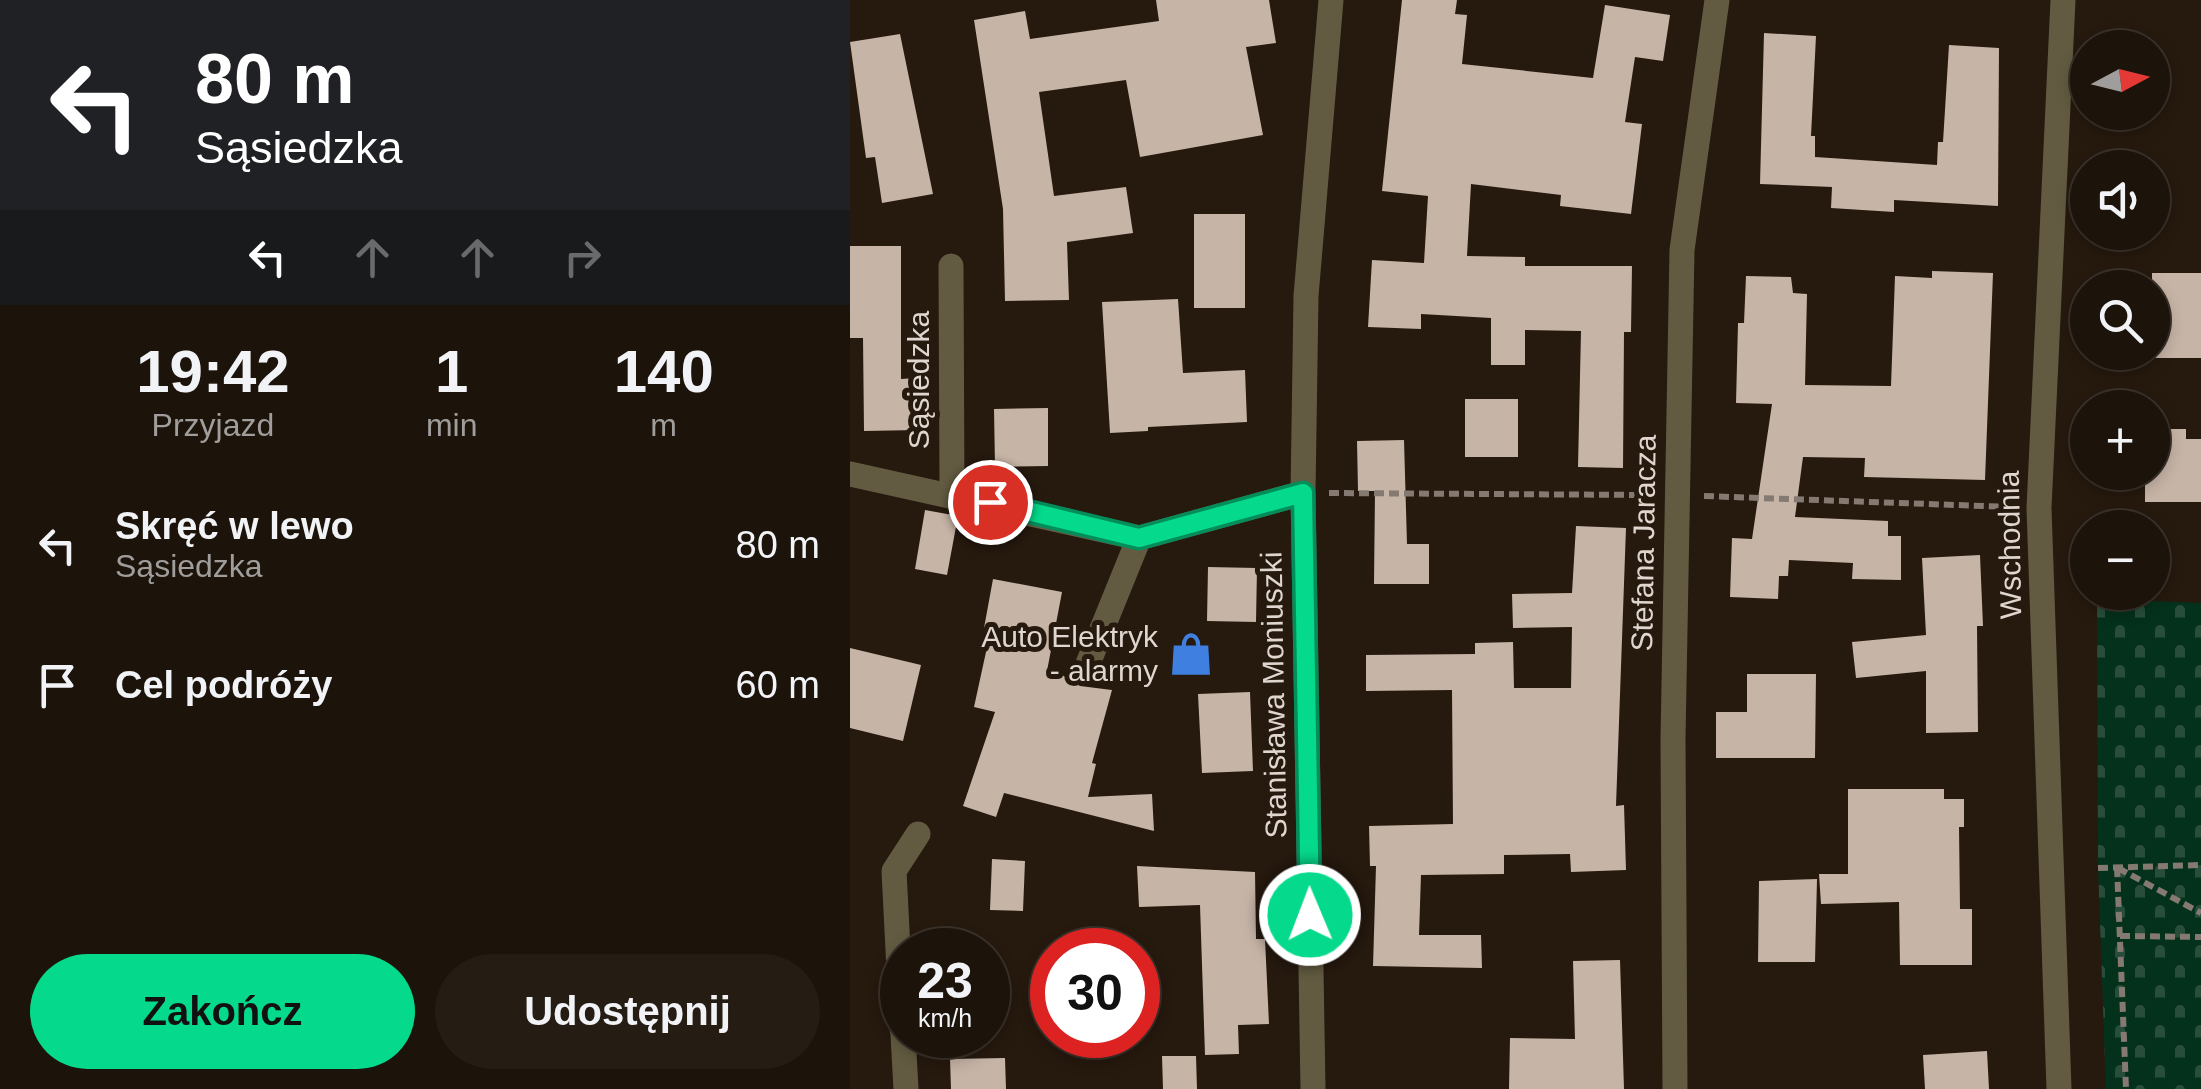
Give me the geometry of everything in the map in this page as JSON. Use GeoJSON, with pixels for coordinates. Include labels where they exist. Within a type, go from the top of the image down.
{"type":"FeatureCollection","features":[{"type":"Feature","properties":{"kind":"street","name":"Stanisława Moniuszki"},"geometry":{"type":"LineString","coordinates":[[1313,1089],[1303,493],[1306,296],[1331,0]]}},
{"type":"Feature","properties":{"kind":"street","name":"Stefana Jaracza"},"geometry":{"type":"LineString","coordinates":[[1675,1089],[1673,739],[1682,250],[1717,0]]}},
{"type":"Feature","properties":{"kind":"street","name":"Wschodnia"},"geometry":{"type":"LineString","coordinates":[[2058,1089],[2039,508],[2064,0]]}},
{"type":"Feature","properties":{"kind":"street","name":"Sąsiedzka"},"geometry":{"type":"LineString","coordinates":[[951,266],[952,494]]}},
{"type":"Feature","properties":{"kind":"street","name":"Sąsiedzka"},"geometry":{"type":"LineString","coordinates":[[850,474],[1139,538],[1303,493]]}},
{"type":"Feature","properties":{"kind":"street"},"geometry":{"type":"LineString","coordinates":[[1085,671],[1139,538]]}},
{"type":"Feature","properties":{"kind":"street"},"geometry":{"type":"LineString","coordinates":[[897,928],[894,870],[918,834]]}},
{"type":"Feature","properties":{"kind":"street"},"geometry":{"type":"LineString","coordinates":[[904,1058],[906,1089]]}},
{"type":"Feature","properties":{"kind":"path"},"geometry":{"type":"LineString","coordinates":[[2098,868],[2201,864]]}},
{"type":"Feature","properties":{"kind":"path"},"geometry":{"type":"LineString","coordinates":[[2117,867],[2201,913]]}},
{"type":"Feature","properties":{"kind":"path"},"geometry":{"type":"LineString","coordinates":[[2117,867],[2126,1089]]}},
{"type":"Feature","properties":{"kind":"path"},"geometry":{"type":"LineString","coordinates":[[2120,936],[2201,937]]}},
{"type":"Feature","properties":{"kind":"green space"},"geometry":{"type":"Polygon","coordinates":[[[2170,602],[2201,603],[2201,1089],[2106,1089],[2098,868],[2097,610],[2170,610],[2170,602]]]}},
{"type":"Feature","properties":{"kind":"building"},"geometry":{"type":"Polygon","coordinates":[[[1156,0],[1269,0],[1276,43],[1246,47],[1263,135],[1140,157],[1126,80],[1039,92],[1054,196],[1126,187],[1133,233],[1067,242],[1069,300],[1005,301],[1003,209],[974,20],[1025,11],[1030,39],[1159,21],[1156,0]]]}},
{"type":"Feature","properties":{"kind":"building"},"geometry":{"type":"Polygon","coordinates":[[[1402,0],[1457,0],[1455,14],[1467,15],[1462,64],[1593,78],[1605,5],[1670,15],[1663,61],[1635,57],[1625,122],[1642,124],[1631,214],[1560,206],[1561,195],[1471,184],[1467,256],[1525,257],[1525,266],[1632,266],[1631,332],[1624,332],[1623,468],[1578,467],[1581,331],[1525,330],[1525,365],[1491,365],[1491,318],[1421,314],[1421,329],[1368,327],[1372,260],[1424,263],[1428,196],[1382,191],[1402,0]]]}},
{"type":"Feature","properties":{"kind":"building"},"geometry":{"type":"Polygon","coordinates":[[[1764,33],[1816,36],[1811,136],[1815,136],[1815,157],[1937,165],[1938,142],[1943,142],[1949,45],[1999,48],[1998,206],[1894,200],[1894,212],[1831,208],[1832,187],[1760,184],[1764,33]]]}},
{"type":"Feature","properties":{"kind":"building"},"geometry":{"type":"Polygon","coordinates":[[[900,34],[933,194],[882,203],[875,157],[866,158],[850,42],[900,34]]]}},
{"type":"Feature","properties":{"kind":"building"},"geometry":{"type":"Polygon","coordinates":[[[1194,214],[1245,214],[1245,308],[1194,308],[1194,214]]]}},
{"type":"Feature","properties":{"kind":"building"},"geometry":{"type":"Polygon","coordinates":[[[850,246],[901,246],[901,379],[916,378],[918,430],[864,431],[863,338],[850,338],[850,246]]]}},
{"type":"Feature","properties":{"kind":"building"},"geometry":{"type":"Polygon","coordinates":[[[1932,271],[1993,273],[1985,480],[1864,477],[1865,458],[1803,457],[1795,517],[1888,521],[1888,536],[1901,536],[1901,580],[1852,579],[1853,563],[1789,560],[1788,576],[1779,576],[1778,599],[1730,597],[1732,538],[1752,539],[1772,404],[1736,403],[1738,323],[1744,323],[1746,276],[1791,277],[1793,293],[1807,294],[1805,385],[1891,386],[1895,276],[1932,278],[1932,271]]]}},
{"type":"Feature","properties":{"kind":"building"},"geometry":{"type":"Polygon","coordinates":[[[2170,273],[2201,273],[2201,358],[2170,358],[2170,273]]]}},
{"type":"Feature","properties":{"kind":"building"},"geometry":{"type":"Polygon","coordinates":[[[1178,299],[1183,373],[1245,370],[1247,422],[1110,433],[1102,302],[1178,299]]]}},
{"type":"Feature","properties":{"kind":"building"},"geometry":{"type":"Polygon","coordinates":[[[1465,399],[1518,399],[1518,457],[1465,457],[1465,399]]]}},
{"type":"Feature","properties":{"kind":"building"},"geometry":{"type":"Polygon","coordinates":[[[1048,408],[1048,466],[995,467],[994,409],[1048,408]]]}},
{"type":"Feature","properties":{"kind":"building"},"geometry":{"type":"Polygon","coordinates":[[[2170,429],[2186,429],[2186,439],[2201,439],[2201,502],[2145,502],[2145,490],[2170,490],[2170,429]]]}},
{"type":"Feature","properties":{"kind":"building"},"geometry":{"type":"Polygon","coordinates":[[[1404,440],[1407,544],[1429,544],[1429,584],[1374,584],[1375,491],[1358,491],[1357,441],[1404,440]]]}},
{"type":"Feature","properties":{"kind":"building"},"geometry":{"type":"Polygon","coordinates":[[[925,510],[958,516],[947,575],[915,569],[925,510]]]}},
{"type":"Feature","properties":{"kind":"building"},"geometry":{"type":"Polygon","coordinates":[[[1576,526],[1626,528],[1616,806],[1624,805],[1626,870],[1571,872],[1570,854],[1504,855],[1504,874],[1421,875],[1419,935],[1481,935],[1482,968],[1373,966],[1376,866],[1370,866],[1369,826],[1453,824],[1452,690],[1366,691],[1366,655],[1475,654],[1475,643],[1513,642],[1514,688],[1571,688],[1572,627],[1513,628],[1512,594],[1572,593],[1576,526]]]}},
{"type":"Feature","properties":{"kind":"building"},"geometry":{"type":"Polygon","coordinates":[[[1980,555],[1983,626],[1977,626],[1978,732],[1926,733],[1926,671],[1856,678],[1852,642],[1926,635],[1922,558],[1980,555]]]}},
{"type":"Feature","properties":{"kind":"building"},"geometry":{"type":"Polygon","coordinates":[[[1208,567],[1257,568],[1256,622],[1207,621],[1208,567]]]}},
{"type":"Feature","properties":{"kind":"building"},"geometry":{"type":"Polygon","coordinates":[[[993,579],[1062,592],[1047,671],[1071,678],[1080,686],[1112,690],[1092,763],[1096,764],[1088,797],[1152,794],[1154,831],[1004,793],[996,817],[963,806],[995,712],[974,707],[991,629],[984,628],[993,579]]]}},
{"type":"Feature","properties":{"kind":"building"},"geometry":{"type":"Polygon","coordinates":[[[850,648],[921,665],[903,741],[850,728],[850,648]]]}},
{"type":"Feature","properties":{"kind":"building"},"geometry":{"type":"Polygon","coordinates":[[[1747,674],[1816,674],[1815,758],[1716,758],[1716,712],[1747,712],[1747,674]]]}},
{"type":"Feature","properties":{"kind":"building"},"geometry":{"type":"Polygon","coordinates":[[[1250,692],[1253,771],[1202,773],[1198,694],[1250,692]]]}},
{"type":"Feature","properties":{"kind":"building"},"geometry":{"type":"Polygon","coordinates":[[[1848,789],[1944,789],[1944,799],[1964,799],[1964,827],[1959,827],[1960,909],[1972,909],[1972,965],[1900,965],[1899,902],[1821,904],[1819,874],[1848,874],[1848,789]]]}},
{"type":"Feature","properties":{"kind":"building"},"geometry":{"type":"Polygon","coordinates":[[[992,859],[1025,861],[1023,911],[990,910],[992,859]]]}},
{"type":"Feature","properties":{"kind":"building"},"geometry":{"type":"Polygon","coordinates":[[[1137,866],[1255,872],[1256,939],[1265,939],[1269,1024],[1238,1025],[1239,1054],[1205,1055],[1200,905],[1139,907],[1137,866]]]}},
{"type":"Feature","properties":{"kind":"building"},"geometry":{"type":"Polygon","coordinates":[[[1817,879],[1815,962],[1758,962],[1759,881],[1817,879]]]}},
{"type":"Feature","properties":{"kind":"building"},"geometry":{"type":"Polygon","coordinates":[[[1620,960],[1624,1089],[1509,1089],[1510,1038],[1575,1039],[1573,961],[1620,960]]]}},
{"type":"Feature","properties":{"kind":"building"},"geometry":{"type":"Polygon","coordinates":[[[1987,1051],[1989,1089],[1925,1089],[1923,1055],[1987,1051]]]}},
{"type":"Feature","properties":{"kind":"building"},"geometry":{"type":"Polygon","coordinates":[[[1162,1056],[1196,1056],[1197,1089],[1163,1089],[1162,1056]]]}},
{"type":"Feature","properties":{"kind":"building"},"geometry":{"type":"Polygon","coordinates":[[[1005,1058],[1006,1089],[951,1089],[950,1059],[1005,1058]]]}},
{"type":"Feature","properties":{"kind":"place","name":"Auto Elektryk - alarmy"},"geometry":{"type":"Point","coordinates":[1191,654]}},
{"type":"Feature","properties":{"kind":"route"},"geometry":{"type":"LineString","coordinates":[[990,502],[1139,538],[1303,493],[1310,915]]}}]}
